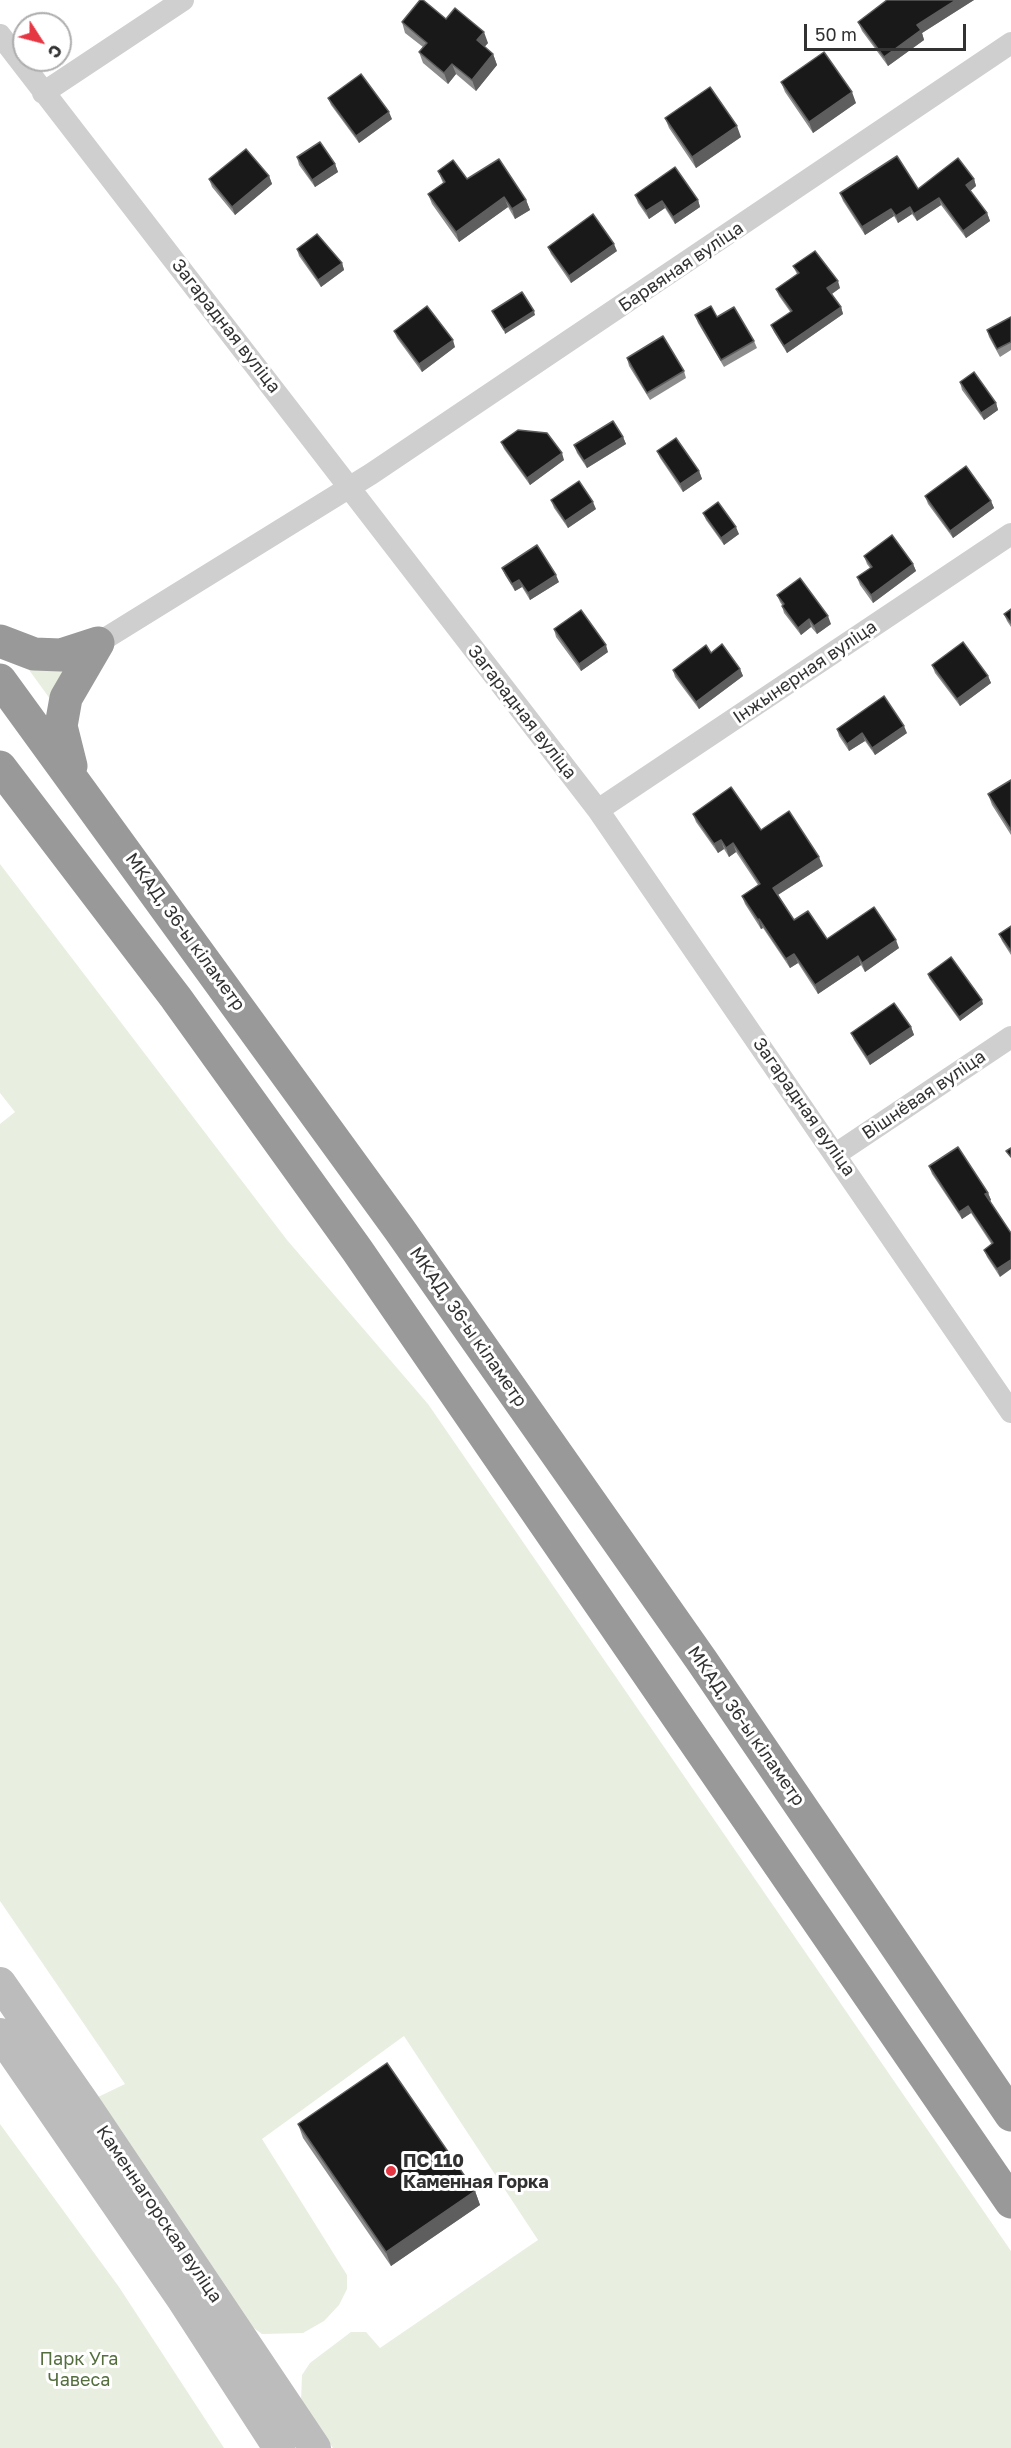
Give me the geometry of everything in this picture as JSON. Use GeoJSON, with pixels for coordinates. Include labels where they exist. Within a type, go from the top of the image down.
{"type":"FeatureCollection","features":[{"type":"Feature","properties":{"kind":"highway"},"geometry":{"type":"LineString","coordinates":[[0,641],[34,654],[61,655],[98,643]]}},
{"type":"Feature","properties":{"kind":"highway"},"geometry":{"type":"LineString","coordinates":[[75,780],[61,726],[66,698],[98,643]]}},
{"type":"Feature","properties":{"kind":"highway","name":"МКАД, 36-ы кіламетр"},"geometry":{"type":"LineString","coordinates":[[0,680],[75,780],[406,1239],[923,1984],[1011,2115]]}},
{"type":"Feature","properties":{"kind":"highway"},"geometry":{"type":"LineString","coordinates":[[0,767],[176,998],[350,1240],[1011,2202]]}},
{"type":"Feature","properties":{"kind":"main road","name":"Каменнагорская вуліца"},"geometry":{"type":"LineString","coordinates":[[0,1983],[79,2096],[315,2448]]}},
{"type":"Feature","properties":{"kind":"main road","name":"Каменнагорская вуліца"},"geometry":{"type":"LineString","coordinates":[[0,2034],[183,2301],[279,2448]]}},
{"type":"Feature","properties":{"kind":"street"},"geometry":{"type":"LineString","coordinates":[[43,93],[183,0]]}},
{"type":"Feature","properties":{"kind":"street","name":"Загарадная вуліца"},"geometry":{"type":"LineString","coordinates":[[0,36],[598,810],[837,1154],[1011,1412]]}},
{"type":"Feature","properties":{"kind":"street","name":"Барвяная вуліца"},"geometry":{"type":"LineString","coordinates":[[98,643],[350,488],[1011,43]]}},
{"type":"Feature","properties":{"kind":"street","name":"Інжынерная вуліца"},"geometry":{"type":"LineString","coordinates":[[598,810],[1011,534]]}},
{"type":"Feature","properties":{"kind":"street","name":"Вішнёвая вуліца"},"geometry":{"type":"LineString","coordinates":[[837,1154],[1011,1037]]}},
{"type":"Feature","properties":{"kind":"green space"},"geometry":{"type":"Polygon","coordinates":[[[24,663],[70,663],[53,703],[24,663]]]}},
{"type":"Feature","properties":{"kind":"green space"},"geometry":{"type":"Polygon","coordinates":[[[0,864],[287,1240],[428,1404],[1011,2251],[1011,2448],[333,2448],[301,2402],[302,2375],[310,2363],[351,2332],[366,2332],[380,2348],[538,2240],[404,2036],[262,2139],[347,2275],[347,2289],[339,2305],[324,2321],[303,2333],[262,2334],[251,2326],[96,2098],[125,2084],[0,1901],[0,1124],[15,1112],[0,1093],[0,864]]]}},
{"type":"Feature","properties":{"kind":"green space","name":"Парк Уга Чавеса"},"geometry":{"type":"Polygon","coordinates":[[[0,2124],[119,2287],[224,2448],[0,2448],[0,2124]]]}},
{"type":"Feature","properties":{"kind":"building"},"geometry":{"type":"Polygon","coordinates":[[[420,0],[446,19],[455,8],[484,32],[477,40],[493,54],[472,80],[452,64],[444,73],[419,52],[427,43],[402,22],[420,0]]]}},
{"type":"Feature","properties":{"kind":"building"},"geometry":{"type":"Polygon","coordinates":[[[887,0],[956,0],[917,25],[921,30],[884,57],[858,22],[887,0]]]}},
{"type":"Feature","properties":{"kind":"building"},"geometry":{"type":"Polygon","coordinates":[[[824,52],[852,92],[809,122],[781,82],[824,52]]]}},
{"type":"Feature","properties":{"kind":"building"},"geometry":{"type":"Polygon","coordinates":[[[361,74],[389,112],[356,136],[328,98],[361,74]]]}},
{"type":"Feature","properties":{"kind":"building"},"geometry":{"type":"Polygon","coordinates":[[[710,87],[737,126],[692,157],[665,118],[710,87]]]}},
{"type":"Feature","properties":{"kind":"building"},"geometry":{"type":"Polygon","coordinates":[[[320,142],[335,164],[312,180],[297,157],[320,142]]]}},
{"type":"Feature","properties":{"kind":"building"},"geometry":{"type":"Polygon","coordinates":[[[246,149],[269,176],[232,207],[209,179],[246,149]]]}},
{"type":"Feature","properties":{"kind":"building"},"geometry":{"type":"Polygon","coordinates":[[[897,156],[918,189],[958,158],[974,179],[966,185],[987,213],[963,231],[939,198],[914,214],[910,207],[896,216],[891,209],[862,227],[840,193],[897,156]]]}},
{"type":"Feature","properties":{"kind":"building"},"geometry":{"type":"Polygon","coordinates":[[[499,159],[526,200],[512,209],[504,197],[456,232],[428,194],[445,182],[438,171],[453,160],[467,179],[499,159]]]}},
{"type":"Feature","properties":{"kind":"building"},"geometry":{"type":"Polygon","coordinates":[[[675,167],[698,200],[673,217],[662,201],[646,211],[635,195],[675,167]]]}},
{"type":"Feature","properties":{"kind":"building"},"geometry":{"type":"Polygon","coordinates":[[[593,214],[614,244],[569,276],[548,247],[593,214]]]}},
{"type":"Feature","properties":{"kind":"building"},"geometry":{"type":"Polygon","coordinates":[[[317,234],[342,263],[318,280],[297,249],[317,234]]]}},
{"type":"Feature","properties":{"kind":"building"},"geometry":{"type":"Polygon","coordinates":[[[815,251],[838,281],[827,288],[841,307],[784,346],[771,325],[792,311],[776,289],[799,273],[793,266],[815,251]]]}},
{"type":"Feature","properties":{"kind":"building"},"geometry":{"type":"Polygon","coordinates":[[[522,292],[534,311],[504,330],[492,311],[522,292]]]}},
{"type":"Feature","properties":{"kind":"building"},"geometry":{"type":"Polygon","coordinates":[[[427,306],[453,340],[419,364],[394,331],[427,306]]]}},
{"type":"Feature","properties":{"kind":"building"},"geometry":{"type":"Polygon","coordinates":[[[711,306],[717,317],[734,307],[754,341],[721,360],[695,315],[711,306]]]}},
{"type":"Feature","properties":{"kind":"building"},"geometry":{"type":"Polygon","coordinates":[[[1011,317],[1011,342],[997,349],[987,330],[1011,317]]]}},
{"type":"Feature","properties":{"kind":"building"},"geometry":{"type":"Polygon","coordinates":[[[663,336],[684,371],[647,393],[627,358],[663,336]]]}},
{"type":"Feature","properties":{"kind":"building"},"geometry":{"type":"Polygon","coordinates":[[[974,372],[996,403],[981,413],[960,382],[974,372]]]}},
{"type":"Feature","properties":{"kind":"building"},"geometry":{"type":"Polygon","coordinates":[[[613,421],[623,437],[584,461],[574,445],[613,421]]]}},
{"type":"Feature","properties":{"kind":"building"},"geometry":{"type":"Polygon","coordinates":[[[518,430],[547,433],[562,453],[527,478],[501,442],[518,430]]]}},
{"type":"Feature","properties":{"kind":"building"},"geometry":{"type":"Polygon","coordinates":[[[676,438],[699,471],[680,484],[657,451],[676,438]]]}},
{"type":"Feature","properties":{"kind":"building"},"geometry":{"type":"Polygon","coordinates":[[[966,466],[991,501],[950,531],[925,496],[966,466]]]}},
{"type":"Feature","properties":{"kind":"building"},"geometry":{"type":"Polygon","coordinates":[[[579,481],[593,502],[565,521],[551,500],[579,481]]]}},
{"type":"Feature","properties":{"kind":"building"},"geometry":{"type":"Polygon","coordinates":[[[718,502],[736,527],[721,538],[703,513],[718,502]]]}},
{"type":"Feature","properties":{"kind":"building"},"geometry":{"type":"Polygon","coordinates":[[[892,535],[913,564],[871,595],[857,577],[872,567],[864,556],[892,535]]]}},
{"type":"Feature","properties":{"kind":"building"},"geometry":{"type":"Polygon","coordinates":[[[537,545],[556,575],[528,593],[519,580],[512,584],[502,568],[537,545]]]}},
{"type":"Feature","properties":{"kind":"building"},"geometry":{"type":"Polygon","coordinates":[[[800,578],[828,616],[814,626],[809,619],[798,628],[777,595],[800,578]]]}},
{"type":"Feature","properties":{"kind":"building"},"geometry":{"type":"Polygon","coordinates":[[[1011,609],[1011,623],[1004,614],[1011,609]]]}},
{"type":"Feature","properties":{"kind":"building"},"geometry":{"type":"Polygon","coordinates":[[[581,610],[606,645],[579,664],[554,629],[581,610]]]}},
{"type":"Feature","properties":{"kind":"building"},"geometry":{"type":"Polygon","coordinates":[[[963,642],[988,676],[957,699],[932,665],[963,642]]]}},
{"type":"Feature","properties":{"kind":"building"},"geometry":{"type":"Polygon","coordinates":[[[722,644],[740,669],[696,702],[673,670],[706,645],[711,653],[722,644]]]}},
{"type":"Feature","properties":{"kind":"building"},"geometry":{"type":"Polygon","coordinates":[[[884,696],[904,726],[872,748],[862,733],[847,744],[837,729],[884,696]]]}},
{"type":"Feature","properties":{"kind":"building"},"geometry":{"type":"Polygon","coordinates":[[[1011,780],[1011,830],[988,794],[1011,780]]]}},
{"type":"Feature","properties":{"kind":"building"},"geometry":{"type":"Polygon","coordinates":[[[731,787],[761,830],[789,811],[819,857],[773,888],[794,920],[808,911],[827,939],[874,907],[896,940],[862,963],[858,956],[815,985],[794,954],[786,959],[742,896],[760,884],[733,843],[726,848],[721,840],[714,844],[693,814],[731,787]]]}},
{"type":"Feature","properties":{"kind":"building"},"geometry":{"type":"Polygon","coordinates":[[[1011,926],[1011,951],[999,934],[1011,926]]]}},
{"type":"Feature","properties":{"kind":"building"},"geometry":{"type":"Polygon","coordinates":[[[951,957],[982,1000],[959,1017],[928,974],[951,957]]]}},
{"type":"Feature","properties":{"kind":"building"},"geometry":{"type":"Polygon","coordinates":[[[894,1003],[911,1027],[867,1057],[851,1033],[894,1003]]]}},
{"type":"Feature","properties":{"kind":"building"},"geometry":{"type":"Polygon","coordinates":[[[958,1147],[1011,1233],[1011,1260],[997,1269],[984,1250],[993,1243],[968,1206],[959,1212],[929,1166],[958,1147]]]}},
{"type":"Feature","properties":{"kind":"building","name":"ПС 110 Каменная Горка"},"geometry":{"type":"Polygon","coordinates":[[[387,2063],[475,2191],[386,2252],[298,2124],[387,2063]]]}},
{"type":"Feature","properties":{"kind":"place","name":"ПС 110 Каменная Горка"},"geometry":{"type":"Point","coordinates":[391,2171]}}]}
